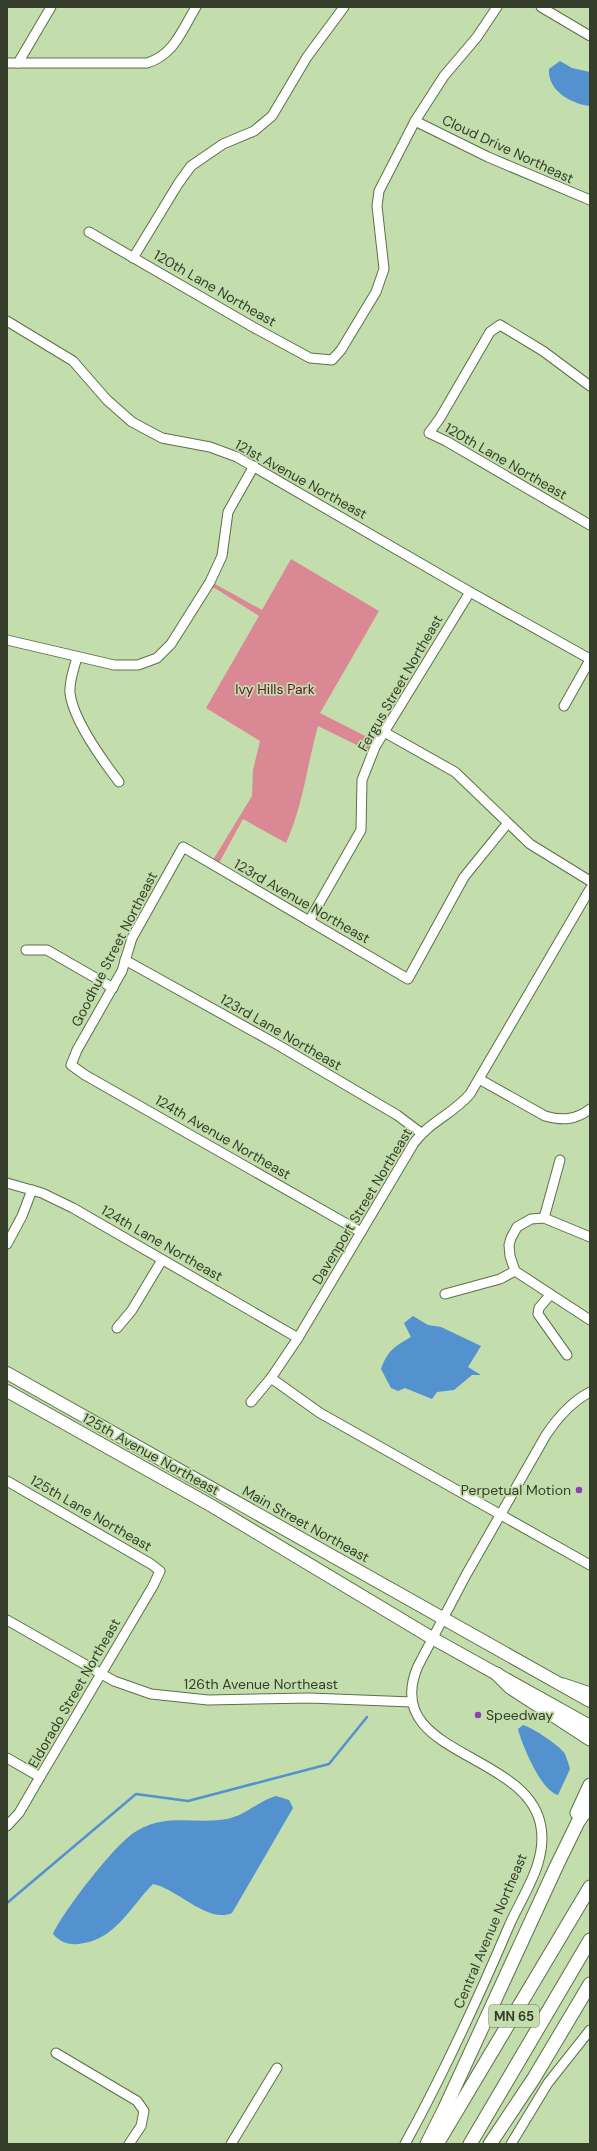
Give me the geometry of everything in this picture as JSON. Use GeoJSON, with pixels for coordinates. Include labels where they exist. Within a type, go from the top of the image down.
{"type":"FeatureCollection","features":[{"type":"Feature","properties":{"kind":"highway"},"geometry":{"type":"LineString","coordinates":[[497,1674],[510,1687],[590,1739]]}},
{"type":"Feature","properties":{"kind":"highway"},"geometry":{"type":"LineString","coordinates":[[563,1685],[590,1694]]}},
{"type":"Feature","properties":{"kind":"highway"},"geometry":{"type":"LineString","coordinates":[[557,1865],[573,1820],[590,1785]]}},
{"type":"Feature","properties":{"kind":"highway"},"geometry":{"type":"LineString","coordinates":[[427,2144],[557,1865],[578,1822],[590,1805]]}},
{"type":"Feature","properties":{"kind":"highway","name":"MN 65"},"geometry":{"type":"LineString","coordinates":[[437,2144],[590,1887]]}},
{"type":"Feature","properties":{"kind":"highway","name":"MN 65"},"geometry":{"type":"LineString","coordinates":[[470,2144],[590,1940]]}},
{"type":"Feature","properties":{"kind":"highway"},"geometry":{"type":"LineString","coordinates":[[490,2144],[548,2055],[590,1984]]}},
{"type":"Feature","properties":{"kind":"main road","name":"Main Street Northeast"},"geometry":{"type":"LineString","coordinates":[[7,1373],[590,1701]]}},
{"type":"Feature","properties":{"kind":"main road","name":"125th Avenue Northeast"},"geometry":{"type":"LineString","coordinates":[[7,1391],[212,1506],[432,1638]]}},
{"type":"Feature","properties":{"kind":"main road"},"geometry":{"type":"LineString","coordinates":[[432,1638],[590,1726]]}},
{"type":"Feature","properties":{"kind":"street"},"geometry":{"type":"LineString","coordinates":[[18,63],[51,7]]}},
{"type":"Feature","properties":{"kind":"street"},"geometry":{"type":"LineString","coordinates":[[7,63],[147,64],[158,60],[168,53],[196,7]]}},
{"type":"Feature","properties":{"kind":"street"},"geometry":{"type":"LineString","coordinates":[[133,258],[178,184],[191,166],[223,144],[254,131],[272,116],[307,57],[344,7]]}},
{"type":"Feature","properties":{"kind":"street"},"geometry":{"type":"LineString","coordinates":[[416,121],[444,76],[477,37],[497,7]]}},
{"type":"Feature","properties":{"kind":"street"},"geometry":{"type":"LineString","coordinates":[[541,7],[590,36]]}},
{"type":"Feature","properties":{"kind":"street","name":"120th Lane Northeast"},"geometry":{"type":"LineString","coordinates":[[89,232],[253,327],[310,358],[330,360],[340,350],[376,292],[384,269],[377,206],[379,191],[416,121]]}},
{"type":"Feature","properties":{"kind":"street","name":"Cloud Drive Northeast"},"geometry":{"type":"LineString","coordinates":[[416,121],[488,157],[590,200]]}},
{"type":"Feature","properties":{"kind":"street"},"geometry":{"type":"LineString","coordinates":[[501,315],[500,325],[543,351],[590,386]]}},
{"type":"Feature","properties":{"kind":"street","name":"121st Avenue Northeast"},"geometry":{"type":"LineString","coordinates":[[7,321],[74,361],[118,412],[148,431],[175,442],[210,447],[254,466],[590,660]]}},
{"type":"Feature","properties":{"kind":"street","name":"120th Lane Northeast"},"geometry":{"type":"LineString","coordinates":[[500,325],[490,332],[440,418],[429,434],[446,441],[590,525]]}},
{"type":"Feature","properties":{"kind":"street"},"geometry":{"type":"LineString","coordinates":[[7,640],[114,665],[129,666],[156,658],[168,648],[210,582],[222,556],[228,512],[254,466]]}},
{"type":"Feature","properties":{"kind":"street","name":"Fergus Street Northeast"},"geometry":{"type":"LineString","coordinates":[[309,922],[361,830],[362,780],[375,747],[470,592]]}},
{"type":"Feature","properties":{"kind":"street"},"geometry":{"type":"LineString","coordinates":[[77,657],[70,679],[72,705],[81,723],[119,782]]}},
{"type":"Feature","properties":{"kind":"street"},"geometry":{"type":"LineString","coordinates":[[564,706],[590,660]]}},
{"type":"Feature","properties":{"kind":"street"},"geometry":{"type":"LineString","coordinates":[[384,732],[455,772],[479,794],[507,824],[530,844],[590,881]]}},
{"type":"Feature","properties":{"kind":"street","name":"123rd Avenue Northeast"},"geometry":{"type":"LineString","coordinates":[[183,847],[408,979],[464,877],[507,824]]}},
{"type":"Feature","properties":{"kind":"street","name":"Goodhue Street Northeast"},"geometry":{"type":"LineString","coordinates":[[72,1064],[77,1050],[113,988],[125,960],[132,938],[183,847]]}},
{"type":"Feature","properties":{"kind":"street","name":"Davenport Street Northeast"},"geometry":{"type":"LineString","coordinates":[[251,1402],[271,1378],[298,1338],[421,1133],[462,1104],[479,1079],[590,889]]}},
{"type":"Feature","properties":{"kind":"street"},"geometry":{"type":"LineString","coordinates":[[26,950],[46,950],[113,988]]}},
{"type":"Feature","properties":{"kind":"street","name":"123rd Lane Northeast"},"geometry":{"type":"LineString","coordinates":[[125,960],[397,1115],[421,1133]]}},
{"type":"Feature","properties":{"kind":"street","name":"124th Avenue Northeast"},"geometry":{"type":"LineString","coordinates":[[72,1064],[85,1075],[361,1232]]}},
{"type":"Feature","properties":{"kind":"street"},"geometry":{"type":"LineString","coordinates":[[479,1079],[545,1116],[556,1119],[574,1118],[590,1109]]}},
{"type":"Feature","properties":{"kind":"street"},"geometry":{"type":"LineString","coordinates":[[544,1218],[560,1160]]}},
{"type":"Feature","properties":{"kind":"street","name":"124th Lane Northeast"},"geometry":{"type":"LineString","coordinates":[[7,1183],[32,1190],[73,1208],[298,1338]]}},
{"type":"Feature","properties":{"kind":"street"},"geometry":{"type":"LineString","coordinates":[[7,1244],[22,1216],[32,1190]]}},
{"type":"Feature","properties":{"kind":"street"},"geometry":{"type":"LineString","coordinates":[[589,1318],[550,1295],[516,1272],[510,1256],[511,1238],[517,1227],[531,1219],[544,1218],[590,1237]]}},
{"type":"Feature","properties":{"kind":"street"},"geometry":{"type":"LineString","coordinates":[[117,1328],[132,1310],[162,1260]]}},
{"type":"Feature","properties":{"kind":"street"},"geometry":{"type":"LineString","coordinates":[[445,1294],[500,1279],[516,1272]]}},
{"type":"Feature","properties":{"kind":"street"},"geometry":{"type":"LineString","coordinates":[[550,1295],[539,1308],[538,1314],[567,1354]]}},
{"type":"Feature","properties":{"kind":"street"},"geometry":{"type":"LineString","coordinates":[[271,1378],[320,1413],[590,1565]]}},
{"type":"Feature","properties":{"kind":"street","name":"Central Avenue Northeast"},"geometry":{"type":"LineString","coordinates":[[405,2144],[442,2077],[467,2025],[510,1923],[536,1870],[542,1842],[538,1815],[524,1793],[510,1781],[431,1733],[419,1720],[412,1702],[411,1691],[415,1673],[432,1638],[500,1514],[560,1415],[581,1396],[590,1392]]}},
{"type":"Feature","properties":{"kind":"street","name":"125th Lane Northeast"},"geometry":{"type":"LineString","coordinates":[[7,1481],[151,1564],[160,1571]]}},
{"type":"Feature","properties":{"kind":"street","name":"Eldorado Street Northeast"},"geometry":{"type":"LineString","coordinates":[[7,1826],[19,1813],[153,1586],[160,1571]]}},
{"type":"Feature","properties":{"kind":"street","name":"126th Avenue Northeast"},"geometry":{"type":"LineString","coordinates":[[7,1620],[101,1674],[132,1689],[187,1698],[310,1698],[361,1699],[399,1703],[412,1702]]}},
{"type":"Feature","properties":{"kind":"street"},"geometry":{"type":"LineString","coordinates":[[7,1758],[40,1777]]}},
{"type":"Feature","properties":{"kind":"street"},"geometry":{"type":"LineString","coordinates":[[511,2144],[548,2083],[590,2030]]}},
{"type":"Feature","properties":{"kind":"street"},"geometry":{"type":"LineString","coordinates":[[56,2053],[137,2101],[144,2111],[141,2126],[129,2144]]}},
{"type":"Feature","properties":{"kind":"street"},"geometry":{"type":"LineString","coordinates":[[231,2144],[276,2068]]}},
{"type":"Feature","properties":{"kind":"green space","name":"Ivy Hills Park"},"geometry":{"type":"Polygon","coordinates":[[[291,559],[379,611],[320,713],[373,740],[367,750],[318,726],[297,815],[286,843],[243,819],[219,863],[213,860],[252,796],[253,770],[260,741],[206,708],[259,616],[213,587],[215,584],[262,610],[291,559]]]}},
{"type":"Feature","properties":{"kind":"water"},"geometry":{"type":"Polygon","coordinates":[[[560,61],[572,68],[590,72],[590,106],[568,99],[556,89],[552,83],[549,77],[549,69],[560,61]]]}},
{"type":"Feature","properties":{"kind":"water"},"geometry":{"type":"Polygon","coordinates":[[[413,1316],[428,1325],[441,1327],[481,1346],[468,1367],[481,1375],[472,1375],[454,1390],[437,1392],[432,1399],[405,1388],[398,1391],[391,1388],[381,1369],[389,1353],[411,1337],[404,1323],[413,1316]]]}},
{"type":"Feature","properties":{"kind":"water"},"geometry":{"type":"Polygon","coordinates":[[[523,1725],[546,1737],[565,1754],[570,1769],[558,1795],[552,1792],[545,1785],[528,1756],[518,1729],[523,1725]]]}},
{"type":"Feature","properties":{"kind":"water"},"geometry":{"type":"Polygon","coordinates":[[[276,1796],[289,1800],[293,1808],[232,1913],[223,1915],[213,1914],[162,1887],[153,1884],[121,1922],[102,1937],[91,1942],[74,1944],[61,1941],[53,1934],[78,1895],[102,1864],[126,1839],[137,1830],[154,1823],[168,1821],[210,1821],[227,1819],[239,1815],[276,1796]]]}},
{"type":"Feature","properties":{"kind":"waterway"},"geometry":{"type":"LineString","coordinates":[[7,1903],[136,1794],[188,1801],[329,1764],[367,1717]]}},
{"type":"Feature","properties":{"kind":"place","name":"Perpetual Motion"},"geometry":{"type":"Point","coordinates":[579,1490]}},
{"type":"Feature","properties":{"kind":"place","name":"Speedway"},"geometry":{"type":"Point","coordinates":[478,1715]}}]}
